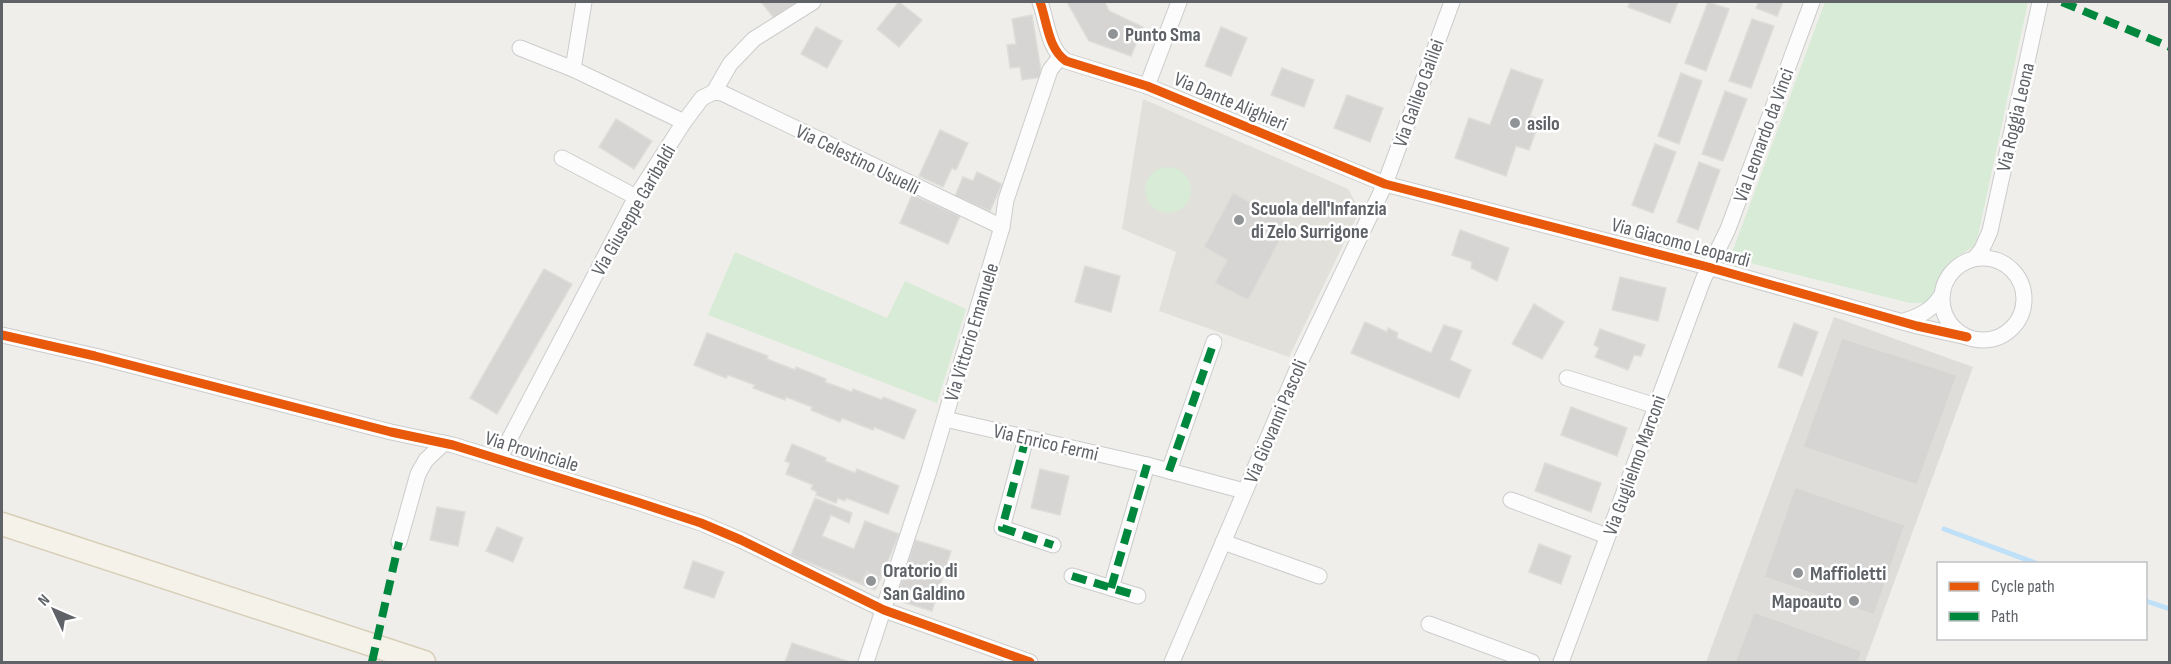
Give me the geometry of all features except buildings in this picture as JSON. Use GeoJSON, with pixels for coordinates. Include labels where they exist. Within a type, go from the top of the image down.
{"type":"FeatureCollection","features":[{"type":"Feature","properties":{"kind":"main road"},"geometry":{"type":"LineString","coordinates":[[2,524],[424,663]]}},
{"type":"Feature","properties":{"kind":"street"},"geometry":{"type":"LineString","coordinates":[[573,69],[584,2]]}},
{"type":"Feature","properties":{"kind":"street","name":"Via Giuseppe Garibaldi"},"geometry":{"type":"LineString","coordinates":[[499,459],[636,197],[684,122],[702,98],[714,92],[730,64],[754,39],[813,2]]}},
{"type":"Feature","properties":{"kind":"street"},"geometry":{"type":"LineString","coordinates":[[1040,2],[1051,41],[1060,57]]}},
{"type":"Feature","properties":{"kind":"street"},"geometry":{"type":"LineString","coordinates":[[1147,86],[1179,2]]}},
{"type":"Feature","properties":{"kind":"street","name":"Via Galileo Galilei"},"geometry":{"type":"LineString","coordinates":[[1385,184],[1452,2]]}},
{"type":"Feature","properties":{"kind":"street","name":"Via Leonardo da Vinci"},"geometry":{"type":"LineString","coordinates":[[1708,267],[1728,229],[1812,2]]}},
{"type":"Feature","properties":{"kind":"street","name":"Via Roggia Leona"},"geometry":{"type":"LineString","coordinates":[[1975,258],[1982,249],[1989,231],[2040,2]]}},
{"type":"Feature","properties":{"kind":"street"},"geometry":{"type":"LineString","coordinates":[[520,48],[573,69],[684,122]]}},
{"type":"Feature","properties":{"kind":"street","name":"Via Dante Alighieri"},"geometry":{"type":"LineString","coordinates":[[1060,57],[1074,64],[1147,86],[1385,184]]}},
{"type":"Feature","properties":{"kind":"street","name":"Via Vittorio Emanuele"},"geometry":{"type":"LineString","coordinates":[[866,663],[945,418],[1002,228],[1006,200],[1046,81],[1054,62],[1060,57]]}},
{"type":"Feature","properties":{"kind":"street","name":"Via Celestino Usuelli"},"geometry":{"type":"LineString","coordinates":[[714,92],[722,93],[1002,228]]}},
{"type":"Feature","properties":{"kind":"street"},"geometry":{"type":"LineString","coordinates":[[562,158],[636,197]]}},
{"type":"Feature","properties":{"kind":"street","name":"Via Giacomo Leopardi"},"geometry":{"type":"LineString","coordinates":[[1385,184],[1708,267],[1917,326],[1967,337]]}},
{"type":"Feature","properties":{"kind":"street","name":"Via Giovanni Pascoli"},"geometry":{"type":"LineString","coordinates":[[1172,663],[1302,358],[1385,184]]}},
{"type":"Feature","properties":{"kind":"street"},"geometry":{"type":"LineString","coordinates":[[1989,231],[2002,262]]}},
{"type":"Feature","properties":{"kind":"street"},"geometry":{"type":"LineString","coordinates":[[1904,321],[1927,312],[1941,296],[1944,283],[1952,271],[1962,263],[1975,258],[1989,258],[2002,262],[2013,270],[2024,294],[2023,308],[2018,321],[2009,331],[1997,338],[1983,340],[1967,337],[1948,322],[1941,296]]}},
{"type":"Feature","properties":{"kind":"street","name":"Via Guglielmo Marconi"},"geometry":{"type":"LineString","coordinates":[[1561,663],[1708,267]]}},
{"type":"Feature","properties":{"kind":"street","name":"Via Provinciale"},"geometry":{"type":"LineString","coordinates":[[2,335],[95,356],[391,432],[444,443],[701,523],[781,558],[884,610],[1030,663]]}},
{"type":"Feature","properties":{"kind":"street"},"geometry":{"type":"LineString","coordinates":[[1169,471],[1214,342]]}},
{"type":"Feature","properties":{"kind":"street"},"geometry":{"type":"LineString","coordinates":[[1567,378],[1656,406]]}},
{"type":"Feature","properties":{"kind":"street","name":"Via Enrico Fermi"},"geometry":{"type":"LineString","coordinates":[[945,418],[1147,465],[1244,491]]}},
{"type":"Feature","properties":{"kind":"street"},"geometry":{"type":"LineString","coordinates":[[1026,438],[1002,528],[1053,544]]}},
{"type":"Feature","properties":{"kind":"street"},"geometry":{"type":"LineString","coordinates":[[399,542],[418,474],[426,460],[444,443]]}},
{"type":"Feature","properties":{"kind":"street"},"geometry":{"type":"LineString","coordinates":[[1111,588],[1147,465]]}},
{"type":"Feature","properties":{"kind":"street"},"geometry":{"type":"LineString","coordinates":[[1511,500],[1608,536]]}},
{"type":"Feature","properties":{"kind":"street"},"geometry":{"type":"LineString","coordinates":[[1223,542],[1318,576]]}},
{"type":"Feature","properties":{"kind":"street"},"geometry":{"type":"LineString","coordinates":[[1072,576],[1138,596]]}},
{"type":"Feature","properties":{"kind":"street"},"geometry":{"type":"LineString","coordinates":[[1429,624],[1532,663]]}},
{"type":"Feature","properties":{"kind":"shaded area","name":"Scuola dell'Infanzia di Zelo Surrigone"},"geometry":{"type":"Polygon","coordinates":[[[1143,99],[1348,189],[1360,210],[1289,357],[1159,311],[1176,252],[1122,229],[1143,99]]]}},
{"type":"Feature","properties":{"kind":"shaded area"},"geometry":{"type":"Polygon","coordinates":[[[1834,317],[1973,367],[1865,662],[1706,662],[1834,317]]]}},
{"type":"Feature","properties":{"kind":"green space"},"geometry":{"type":"Polygon","coordinates":[[[1825,2],[2028,2],[1976,245],[1955,258],[1946,269],[1927,303],[1910,303],[1730,258],[1825,2]]]}},
{"type":"Feature","properties":{"kind":"green space"},"geometry":{"type":"Polygon","coordinates":[[[1173,167],[1185,173],[1190,181],[1190,199],[1185,207],[1177,212],[1163,213],[1155,210],[1148,203],[1145,185],[1148,177],[1155,170],[1173,167]]]}},
{"type":"Feature","properties":{"kind":"green space"},"geometry":{"type":"Polygon","coordinates":[[[735,252],[887,318],[905,281],[966,309],[937,403],[708,315],[735,252]]]}},
{"type":"Feature","properties":{"kind":"waterway"},"geometry":{"type":"LineString","coordinates":[[1944,529],[2033,562]]}},
{"type":"Feature","properties":{"kind":"waterway"},"geometry":{"type":"LineString","coordinates":[[2147,601],[2170,609]]}},
{"type":"Feature","properties":{"kind":"marked path"},"geometry":{"type":"LineString","coordinates":[[2062,2],[2170,47]]}},
{"type":"Feature","properties":{"kind":"marked path"},"geometry":{"type":"LineString","coordinates":[[1169,471],[1214,342]]}},
{"type":"Feature","properties":{"kind":"marked path"},"geometry":{"type":"LineString","coordinates":[[1026,438],[1002,528],[1053,545]]}},
{"type":"Feature","properties":{"kind":"marked path"},"geometry":{"type":"LineString","coordinates":[[1111,588],[1147,465]]}},
{"type":"Feature","properties":{"kind":"marked path"},"geometry":{"type":"LineString","coordinates":[[372,662],[399,542]]}},
{"type":"Feature","properties":{"kind":"marked path"},"geometry":{"type":"LineString","coordinates":[[1072,576],[1138,596]]}},
{"type":"Feature","properties":{"kind":"cycle path"},"geometry":{"type":"LineString","coordinates":[[1040,2],[1055,49],[1066,61],[1147,86],[1385,184],[1708,267],[1917,326],[1967,337]]}},
{"type":"Feature","properties":{"kind":"cycle path"},"geometry":{"type":"LineString","coordinates":[[2,335],[95,356],[391,432],[453,445],[637,502],[701,523],[741,540],[884,610],[1030,662]]}},
{"type":"Feature","properties":{"kind":"place","name":"Punto Sma"},"geometry":{"type":"Point","coordinates":[1113,34]}},
{"type":"Feature","properties":{"kind":"place","name":"asilo"},"geometry":{"type":"Point","coordinates":[1515,123]}},
{"type":"Feature","properties":{"kind":"place","name":"Scuola dell'Infanzia di Zelo Surrigone"},"geometry":{"type":"Point","coordinates":[1239,220]}},
{"type":"Feature","properties":{"kind":"place","name":"Maffioletti"},"geometry":{"type":"Point","coordinates":[1798,573]}},
{"type":"Feature","properties":{"kind":"place","name":"Oratorio di San Galdino"},"geometry":{"type":"Point","coordinates":[871,581]}},
{"type":"Feature","properties":{"kind":"place","name":"Mapoauto"},"geometry":{"type":"Point","coordinates":[1854,601]}}]}
